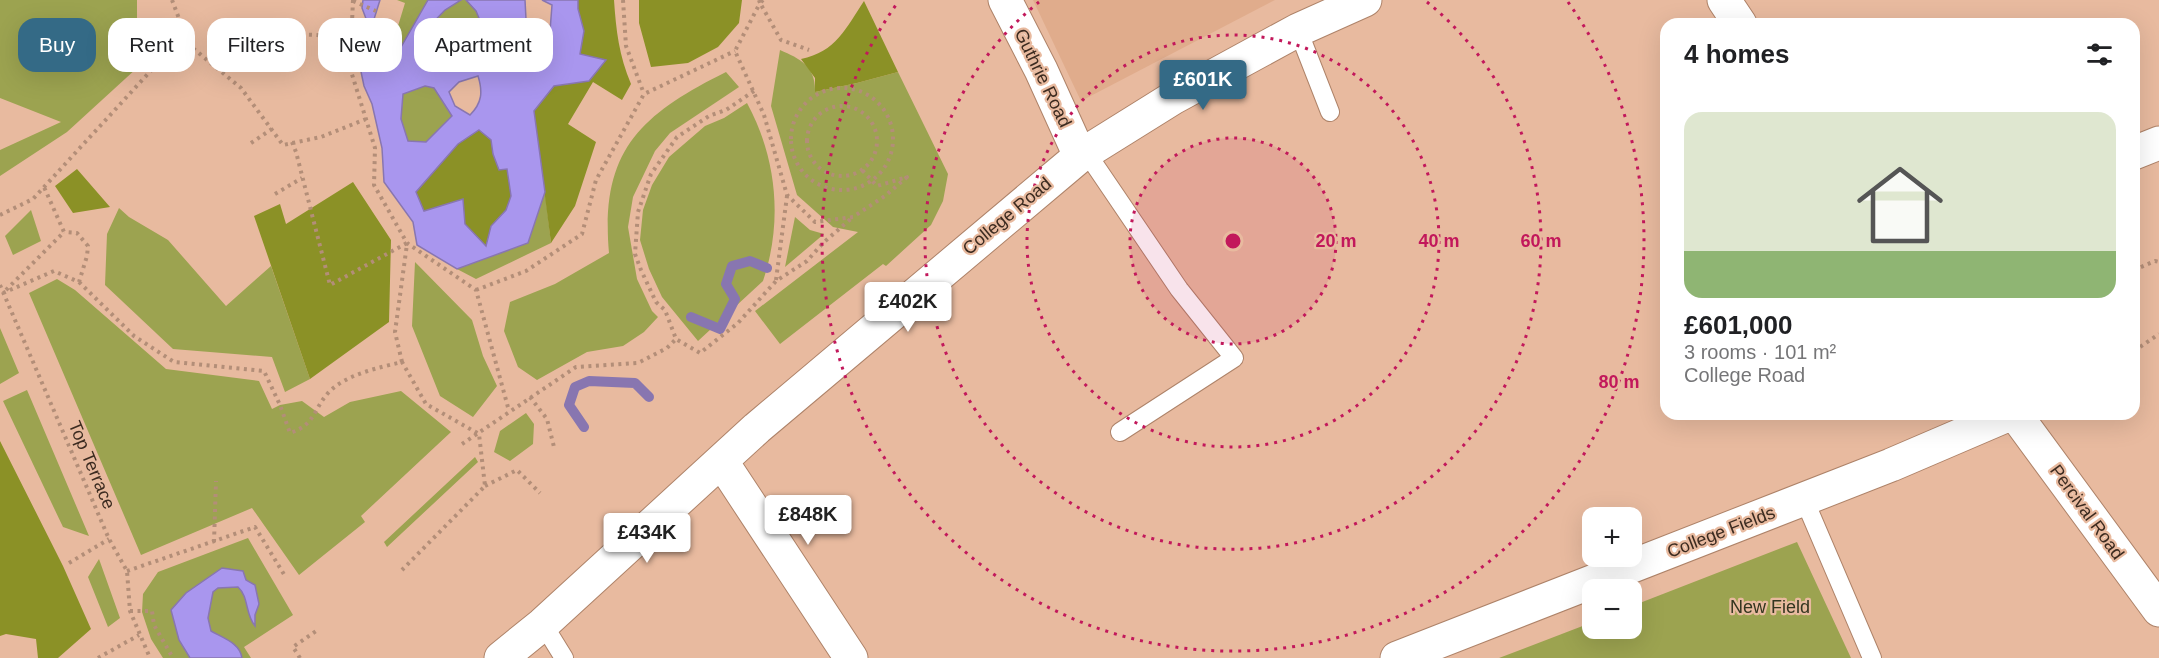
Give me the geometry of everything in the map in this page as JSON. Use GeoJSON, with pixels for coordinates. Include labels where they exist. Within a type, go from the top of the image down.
{"type":"FeatureCollection","features":[{"type":"Feature","properties":{"kind":"street","name":"Guthrie Road"},"geometry":{"type":"LineString","coordinates":[[1005,0],[1083,154]]}},
{"type":"Feature","properties":{"kind":"street","name":"College Road"},"geometry":{"type":"LineString","coordinates":[[501,658],[543,624],[775,413],[1083,154],[1173,98],[1298,30],[1365,0]]}},
{"type":"Feature","properties":{"kind":"street"},"geometry":{"type":"LineString","coordinates":[[1724,0],[1736,18]]}},
{"type":"Feature","properties":{"kind":"street"},"geometry":{"type":"LineString","coordinates":[[2140,151],[2159,143]]}},
{"type":"Feature","properties":{"kind":"street","name":"College Fields"},"geometry":{"type":"LineString","coordinates":[[1397,658],[1804,500],[1996,420]]}},
{"type":"Feature","properties":{"kind":"street","name":"Percival Road"},"geometry":{"type":"LineString","coordinates":[[2018,420],[2159,610]]}},
{"type":"Feature","properties":{"kind":"street"},"geometry":{"type":"LineString","coordinates":[[722,462],[851,658]]}},
{"type":"Feature","properties":{"kind":"lane"},"geometry":{"type":"LineString","coordinates":[[1298,30],[1330,112]]}},
{"type":"Feature","properties":{"kind":"lane"},"geometry":{"type":"LineString","coordinates":[[1083,154],[1179,289],[1234,358],[1120,432]]}},
{"type":"Feature","properties":{"kind":"lane"},"geometry":{"type":"LineString","coordinates":[[1804,500],[1872,658]]}},
{"type":"Feature","properties":{"kind":"lane"},"geometry":{"type":"LineString","coordinates":[[543,624],[564,658]]}},
{"type":"Feature","properties":{"kind":"path"},"geometry":{"type":"LineString","coordinates":[[172,0],[179,18]]}},
{"type":"Feature","properties":{"kind":"path"},"geometry":{"type":"LineString","coordinates":[[352,18],[353,0],[376,11]]}},
{"type":"Feature","properties":{"kind":"path"},"geometry":{"type":"LineString","coordinates":[[622,0],[626,46],[644,94]]}},
{"type":"Feature","properties":{"kind":"path"},"geometry":{"type":"LineString","coordinates":[[476,290],[526,271],[582,234],[596,180],[644,94],[735,51],[760,1]]}},
{"type":"Feature","properties":{"kind":"path"},"geometry":{"type":"LineString","coordinates":[[760,1],[781,40],[809,50]]}},
{"type":"Feature","properties":{"kind":"path"},"geometry":{"type":"LineString","coordinates":[[195,50],[242,88],[283,145],[321,136],[366,119]]}},
{"type":"Feature","properties":{"kind":"path"},"geometry":{"type":"LineString","coordinates":[[735,51],[764,115],[787,195],[776,281]]}},
{"type":"Feature","properties":{"kind":"path"},"geometry":{"type":"LineString","coordinates":[[0,215],[33,199],[150,72]]}},
{"type":"Feature","properties":{"kind":"path"},"geometry":{"type":"LineString","coordinates":[[351,72],[375,148],[374,185],[407,243],[476,290],[509,411]]}},
{"type":"Feature","properties":{"kind":"path"},"geometry":{"type":"LineString","coordinates":[[844,88],[861,91],[876,100],[887,114],[893,130],[893,147],[888,163],[871,181],[849,191],[832,190],[816,185],[804,174],[794,160],[791,144],[792,126],[799,110],[811,98],[827,90],[844,88]]}},
{"type":"Feature","properties":{"kind":"path"},"geometry":{"type":"LineString","coordinates":[[754,91],[726,110],[709,116],[676,137],[651,174],[638,212],[635,254],[656,302],[665,309],[676,339],[700,353],[738,323],[776,281],[807,261],[853,217],[908,177],[877,186],[862,170]]}},
{"type":"Feature","properties":{"kind":"path"},"geometry":{"type":"LineString","coordinates":[[836,106],[848,106],[869,117],[878,139],[871,162],[862,170],[841,177],[830,174],[812,160],[808,150],[809,127],[825,110],[836,106]]}},
{"type":"Feature","properties":{"kind":"path"},"geometry":{"type":"LineString","coordinates":[[251,143],[272,129]]}},
{"type":"Feature","properties":{"kind":"path"},"geometry":{"type":"LineString","coordinates":[[292,142],[330,285],[407,243]]}},
{"type":"Feature","properties":{"kind":"path"},"geometry":{"type":"LineString","coordinates":[[275,194],[303,178]]}},
{"type":"Feature","properties":{"kind":"path"},"geometry":{"type":"LineString","coordinates":[[44,187],[64,232]]}},
{"type":"Feature","properties":{"kind":"path"},"geometry":{"type":"LineString","coordinates":[[787,195],[815,222],[853,217]]}},
{"type":"Feature","properties":{"kind":"path"},"geometry":{"type":"LineString","coordinates":[[3,292],[64,232],[77,233],[88,246],[79,282]]}},
{"type":"Feature","properties":{"kind":"path"},"geometry":{"type":"LineString","coordinates":[[407,243],[395,332],[402,362],[426,404],[479,434]]}},
{"type":"Feature","properties":{"kind":"path"},"geometry":{"type":"LineString","coordinates":[[2140,267],[2155,261],[2159,262]]}},
{"type":"Feature","properties":{"kind":"path"},"geometry":{"type":"LineString","coordinates":[[3,292],[54,271],[79,282],[135,336],[174,362],[264,371],[290,433],[303,429],[329,393],[346,380],[376,368],[402,362]]}},
{"type":"Feature","properties":{"kind":"path","name":"Top Terrace"},"geometry":{"type":"LineString","coordinates":[[0,285],[109,539],[127,571],[130,611],[150,658]]}},
{"type":"Feature","properties":{"kind":"path"},"geometry":{"type":"LineString","coordinates":[[2140,347],[2159,334]]}},
{"type":"Feature","properties":{"kind":"path"},"geometry":{"type":"LineString","coordinates":[[462,444],[576,367],[638,363],[668,348],[676,339]]}},
{"type":"Feature","properties":{"kind":"path"},"geometry":{"type":"LineString","coordinates":[[530,398],[547,419],[554,447]]}},
{"type":"Feature","properties":{"kind":"path"},"geometry":{"type":"LineString","coordinates":[[479,434],[485,486]]}},
{"type":"Feature","properties":{"kind":"path"},"geometry":{"type":"LineString","coordinates":[[402,570],[485,486],[517,470],[540,493]]}},
{"type":"Feature","properties":{"kind":"path"},"geometry":{"type":"LineString","coordinates":[[213,542],[216,481]]}},
{"type":"Feature","properties":{"kind":"path"},"geometry":{"type":"LineString","coordinates":[[127,571],[255,527],[285,576]]}},
{"type":"Feature","properties":{"kind":"path"},"geometry":{"type":"LineString","coordinates":[[69,563],[109,539]]}},
{"type":"Feature","properties":{"kind":"path"},"geometry":{"type":"LineString","coordinates":[[130,611],[152,611],[154,625],[173,658]]}},
{"type":"Feature","properties":{"kind":"path"},"geometry":{"type":"LineString","coordinates":[[300,658],[293,647],[319,629]]}},
{"type":"Feature","properties":{"kind":"path"},"geometry":{"type":"LineString","coordinates":[[98,658],[139,635]]}},
{"type":"Feature","properties":{"kind":"shaded area"},"geometry":{"type":"Polygon","coordinates":[[[363,0],[380,0],[374,18],[366,18],[362,8],[363,0]]]}},
{"type":"Feature","properties":{"kind":"shaded area"},"geometry":{"type":"Polygon","coordinates":[[[428,0],[461,0],[437,18],[418,18],[428,0]]]}},
{"type":"Feature","properties":{"kind":"shaded area"},"geometry":{"type":"Polygon","coordinates":[[[466,0],[525,0],[526,18],[479,18],[466,0]]]}},
{"type":"Feature","properties":{"kind":"shaded area"},"geometry":{"type":"Polygon","coordinates":[[[542,0],[578,0],[584,31],[580,54],[606,60],[589,81],[554,86],[534,111],[545,192],[528,243],[457,269],[417,245],[413,222],[384,182],[382,148],[372,104],[361,72],[402,72],[402,45],[414,24],[414,72],[553,72],[552,5],[542,0]],[[478,76],[459,82],[449,92],[455,106],[470,115],[477,106],[481,87],[478,76]],[[425,86],[403,94],[401,119],[408,141],[426,142],[452,116],[434,88],[425,86]],[[479,130],[458,144],[416,192],[424,211],[463,199],[465,224],[486,246],[491,226],[506,210],[511,196],[507,169],[499,170],[491,140],[479,130]]]}},
{"type":"Feature","properties":{"kind":"shaded area"},"geometry":{"type":"Polygon","coordinates":[[[578,0],[614,0],[619,43],[631,84],[622,100],[593,82],[568,124],[596,142],[575,206],[551,243],[534,111],[554,86],[589,81],[605,61],[580,54],[584,31],[578,0]]]}},
{"type":"Feature","properties":{"kind":"shaded area"},"geometry":{"type":"Polygon","coordinates":[[[639,0],[742,0],[739,23],[718,47],[688,63],[651,67],[639,23],[639,0]]]}},
{"type":"Feature","properties":{"kind":"shaded area"},"geometry":{"type":"Polygon","coordinates":[[[1033,0],[1275,0],[1081,101],[1033,0]]]}},
{"type":"Feature","properties":{"kind":"shaded area"},"geometry":{"type":"Polygon","coordinates":[[[864,1],[898,72],[815,92],[815,78],[801,59],[813,56],[832,45],[864,1]]]}},
{"type":"Feature","properties":{"kind":"shaded area"},"geometry":{"type":"Polygon","coordinates":[[[479,130],[491,140],[493,154],[507,169],[511,196],[506,210],[491,226],[486,247],[465,224],[424,211],[415,192],[458,144],[479,130]]]}},
{"type":"Feature","properties":{"kind":"shaded area"},"geometry":{"type":"Polygon","coordinates":[[[77,169],[110,207],[73,213],[55,186],[77,169]]]}},
{"type":"Feature","properties":{"kind":"shaded area"},"geometry":{"type":"Polygon","coordinates":[[[353,182],[391,240],[389,322],[310,379],[254,216],[280,204],[286,224],[353,182]]]}},
{"type":"Feature","properties":{"kind":"shaded area"},"geometry":{"type":"Polygon","coordinates":[[[0,441],[63,566],[91,629],[58,658],[38,658],[36,639],[6,634],[0,636],[0,441]]]}},
{"type":"Feature","properties":{"kind":"shaded area"},"geometry":{"type":"Polygon","coordinates":[[[222,568],[243,571],[246,580],[255,585],[259,604],[255,615],[255,626],[244,596],[238,587],[218,588],[213,592],[208,618],[211,631],[238,648],[242,658],[190,658],[179,640],[171,610],[186,593],[222,568]]]}},
{"type":"Feature","properties":{"kind":"green space"},"geometry":{"type":"Polygon","coordinates":[[[0,0],[137,0],[137,18],[108,18],[108,72],[133,72],[67,132],[0,176],[0,150],[61,122],[0,98],[0,0]]]}},
{"type":"Feature","properties":{"kind":"green space"},"geometry":{"type":"Polygon","coordinates":[[[397,0],[428,0],[418,18],[414,18],[414,24],[402,45],[400,18],[405,3],[397,0]]]}},
{"type":"Feature","properties":{"kind":"green space"},"geometry":{"type":"Polygon","coordinates":[[[461,0],[466,0],[479,18],[437,18],[461,0]]]}},
{"type":"Feature","properties":{"kind":"green space"},"geometry":{"type":"Polygon","coordinates":[[[780,50],[806,65],[813,76],[815,92],[898,72],[948,174],[943,201],[931,225],[886,266],[883,264],[780,344],[755,311],[858,232],[833,227],[797,195],[771,106],[780,50]]]}},
{"type":"Feature","properties":{"kind":"green space"},"geometry":{"type":"Polygon","coordinates":[[[726,72],[739,87],[670,133],[655,151],[633,197],[628,227],[637,279],[652,311],[658,317],[644,332],[623,346],[587,352],[537,380],[518,367],[504,331],[510,302],[555,284],[609,253],[608,218],[611,188],[619,162],[632,140],[649,121],[670,104],[726,72]]]}},
{"type":"Feature","properties":{"kind":"green space"},"geometry":{"type":"Polygon","coordinates":[[[425,86],[434,87],[452,116],[426,142],[408,141],[401,119],[403,94],[425,86]]]}},
{"type":"Feature","properties":{"kind":"green space"},"geometry":{"type":"Polygon","coordinates":[[[747,103],[757,124],[771,168],[775,213],[769,259],[763,281],[698,341],[662,297],[649,269],[640,240],[643,210],[652,185],[669,157],[705,126],[724,118],[747,103]]]}},
{"type":"Feature","properties":{"kind":"green space"},"geometry":{"type":"Polygon","coordinates":[[[545,192],[551,243],[476,279],[457,269],[528,243],[545,192]]]}},
{"type":"Feature","properties":{"kind":"green space"},"geometry":{"type":"Polygon","coordinates":[[[119,208],[129,217],[168,240],[226,306],[271,266],[310,379],[285,392],[272,357],[173,349],[105,285],[107,234],[119,208]]]}},
{"type":"Feature","properties":{"kind":"green space"},"geometry":{"type":"Polygon","coordinates":[[[31,210],[41,241],[13,255],[5,236],[31,210]]]}},
{"type":"Feature","properties":{"kind":"green space"},"geometry":{"type":"Polygon","coordinates":[[[795,217],[810,230],[824,234],[785,267],[795,217]]]}},
{"type":"Feature","properties":{"kind":"green space"},"geometry":{"type":"Polygon","coordinates":[[[415,262],[472,320],[483,356],[497,386],[473,417],[440,396],[412,326],[415,262]]]}},
{"type":"Feature","properties":{"kind":"green space"},"geometry":{"type":"Polygon","coordinates":[[[57,279],[75,290],[166,369],[259,381],[272,409],[280,405],[302,401],[324,417],[350,402],[401,391],[451,432],[361,516],[365,522],[299,575],[252,508],[141,555],[29,293],[57,279]]]}},
{"type":"Feature","properties":{"kind":"green space"},"geometry":{"type":"Polygon","coordinates":[[[0,328],[19,373],[0,384],[0,328]]]}},
{"type":"Feature","properties":{"kind":"green space"},"geometry":{"type":"Polygon","coordinates":[[[27,390],[89,536],[63,527],[3,401],[27,390]]]}},
{"type":"Feature","properties":{"kind":"green space"},"geometry":{"type":"Polygon","coordinates":[[[526,413],[534,424],[533,444],[510,461],[494,452],[500,431],[526,413]]]}},
{"type":"Feature","properties":{"kind":"green space"},"geometry":{"type":"Polygon","coordinates":[[[475,457],[478,462],[387,547],[384,542],[475,457]]]}},
{"type":"Feature","properties":{"kind":"green space"},"geometry":{"type":"Polygon","coordinates":[[[248,538],[293,615],[244,647],[251,658],[163,658],[151,639],[142,612],[143,594],[158,572],[248,538]]]}},
{"type":"Feature","properties":{"kind":"green space","name":"New Field"},"geometry":{"type":"Polygon","coordinates":[[[1797,542],[1851,658],[1499,658],[1582,626],[1582,639],[1642,639],[1642,602],[1797,542]]]}},
{"type":"Feature","properties":{"kind":"green space"},"geometry":{"type":"Polygon","coordinates":[[[99,559],[120,618],[108,627],[88,577],[99,559]]]}},
{"type":"Feature","properties":{"kind":"waterway"},"geometry":{"type":"LineString","coordinates":[[691,317],[720,329],[735,299],[726,284],[732,266],[750,261],[767,268]]}},
{"type":"Feature","properties":{"kind":"waterway"},"geometry":{"type":"LineString","coordinates":[[584,427],[569,405],[575,387],[589,381],[635,383],[649,397]]}}]}
